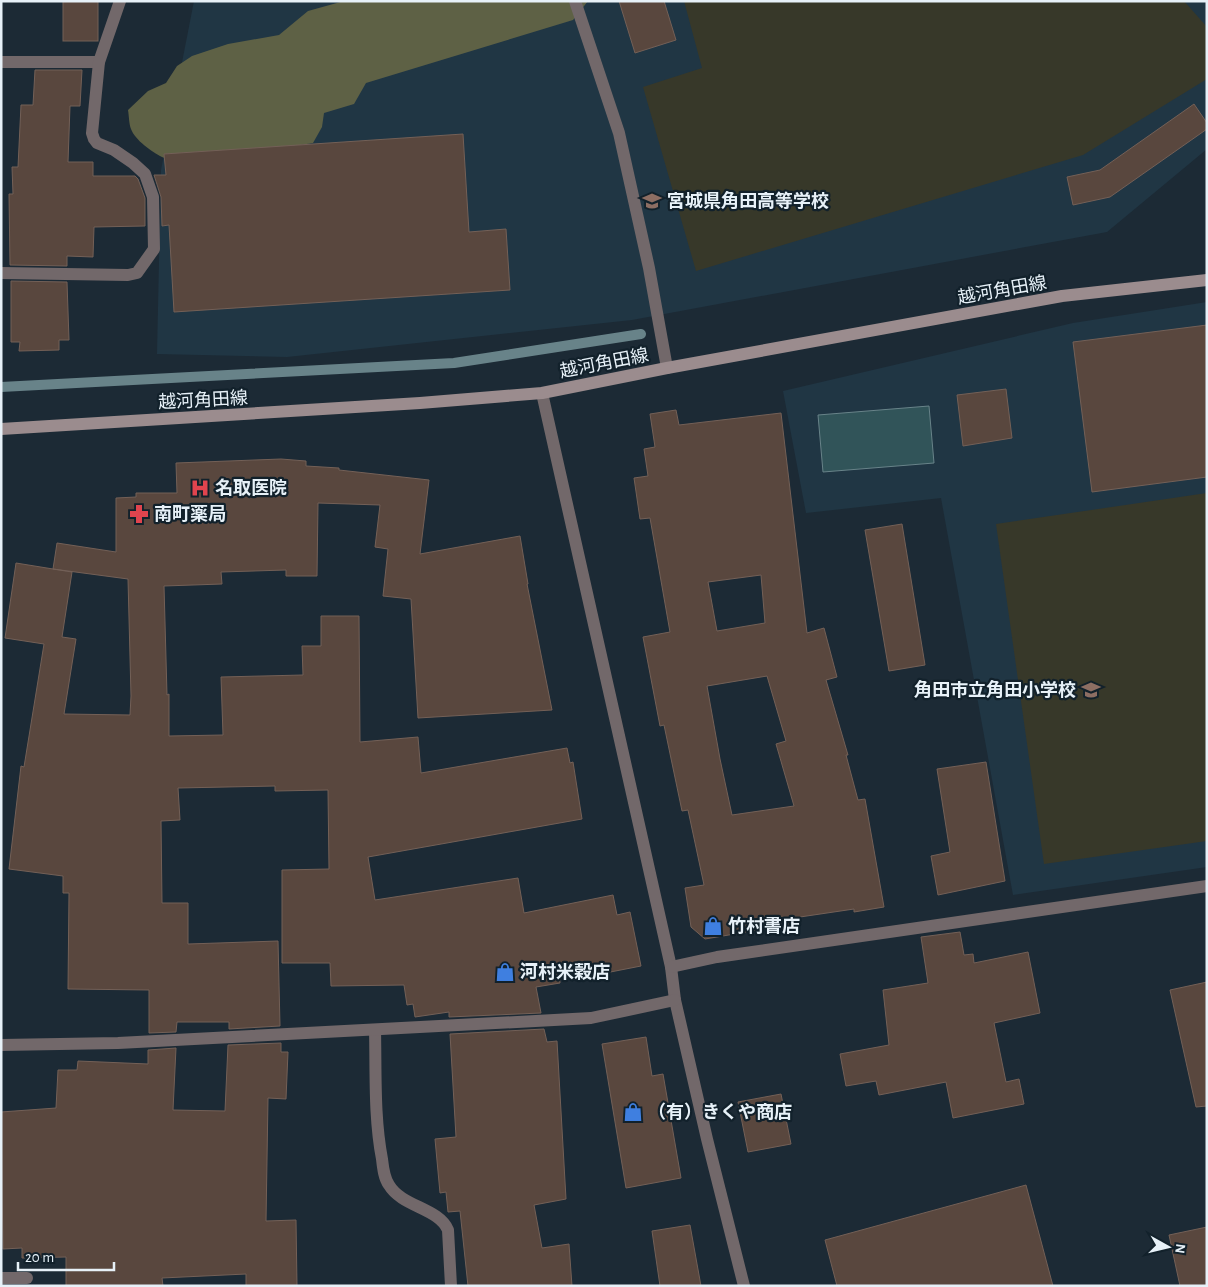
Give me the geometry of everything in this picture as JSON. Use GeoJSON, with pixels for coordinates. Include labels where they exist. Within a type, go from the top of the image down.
{"type":"FeatureCollection","features":[{"type":"Feature","properties":{"kind":"main road","name":"越河角田線"},"geometry":{"type":"LineString","coordinates":[[1,429],[391,405],[542,393],[667,368],[1062,296],[1207,280]]}},
{"type":"Feature","properties":{"kind":"street"},"geometry":{"type":"LineString","coordinates":[[1,273],[128,275],[137,273],[154,249],[153,197],[145,174],[133,162],[114,150],[97,143],[92,133],[99,62],[120,1]]}},
{"type":"Feature","properties":{"kind":"street"},"geometry":{"type":"LineString","coordinates":[[575,1],[619,133],[649,268],[667,368]]}},
{"type":"Feature","properties":{"kind":"street"},"geometry":{"type":"LineString","coordinates":[[1,62],[99,62]]}},
{"type":"Feature","properties":{"kind":"street"},"geometry":{"type":"LineString","coordinates":[[542,393],[671,968],[675,1000],[744,1286]]}},
{"type":"Feature","properties":{"kind":"street"},"geometry":{"type":"LineString","coordinates":[[671,968],[717,957],[1207,886]]}},
{"type":"Feature","properties":{"kind":"street"},"geometry":{"type":"LineString","coordinates":[[1,1045],[118,1043],[592,1018],[675,1000]]}},
{"type":"Feature","properties":{"kind":"street"},"geometry":{"type":"LineString","coordinates":[[375,1030],[377,1135],[388,1185],[401,1197],[445,1221],[448,1230],[451,1286]]}},
{"type":"Feature","properties":{"kind":"street"},"geometry":{"type":"LineString","coordinates":[[1,1278],[27,1278]]}},
{"type":"Feature","properties":{"kind":"shaded area","name":"宮城県角田高等学校"},"geometry":{"type":"Polygon","coordinates":[[[194,1],[1207,1],[1207,149],[1107,232],[632,320],[287,357],[157,354],[161,170],[194,1]]]}},
{"type":"Feature","properties":{"kind":"shaded area"},"geometry":{"type":"Polygon","coordinates":[[[344,1],[588,1],[573,20],[366,83],[354,104],[324,113],[322,127],[313,143],[210,157],[172,159],[162,157],[154,152],[133,133],[128,110],[148,91],[166,83],[177,66],[192,56],[228,44],[279,35],[308,11],[344,1]]]}},
{"type":"Feature","properties":{"kind":"shaded area"},"geometry":{"type":"Polygon","coordinates":[[[684,1],[1184,1],[1207,27],[1207,79],[1083,155],[696,271],[643,87],[702,68],[684,1]]]}},
{"type":"Feature","properties":{"kind":"shaded area","name":"角田市立角田小学校"},"geometry":{"type":"Polygon","coordinates":[[[1207,302],[1207,867],[1013,895],[941,498],[806,513],[783,391],[1073,323],[1207,302]]]}},
{"type":"Feature","properties":{"kind":"shaded area"},"geometry":{"type":"Polygon","coordinates":[[[929,406],[934,463],[823,472],[818,415],[929,406]]]}},
{"type":"Feature","properties":{"kind":"shaded area"},"geometry":{"type":"Polygon","coordinates":[[[1207,493],[1207,841],[1044,864],[996,524],[1207,493]]]}},
{"type":"Feature","properties":{"kind":"building"},"geometry":{"type":"Polygon","coordinates":[[[63,1],[98,1],[98,41],[63,41],[63,1]]]}},
{"type":"Feature","properties":{"kind":"building"},"geometry":{"type":"Polygon","coordinates":[[[619,1],[664,1],[676,40],[635,53],[619,1]]]}},
{"type":"Feature","properties":{"kind":"building"},"geometry":{"type":"Polygon","coordinates":[[[35,70],[82,70],[80,106],[70,106],[68,162],[93,162],[93,176],[135,176],[145,198],[145,226],[94,227],[93,257],[67,256],[67,266],[10,265],[9,194],[13,194],[12,167],[18,167],[21,105],[33,105],[35,70]]]}},
{"type":"Feature","properties":{"kind":"building"},"geometry":{"type":"Polygon","coordinates":[[[1194,104],[1207,123],[1207,129],[1110,197],[1073,205],[1067,177],[1100,170],[1194,104]]]}},
{"type":"Feature","properties":{"kind":"building"},"geometry":{"type":"Polygon","coordinates":[[[463,134],[469,232],[506,229],[510,290],[174,312],[169,225],[162,226],[161,197],[154,175],[166,175],[164,154],[463,134]]]}},
{"type":"Feature","properties":{"kind":"building"},"geometry":{"type":"Polygon","coordinates":[[[11,281],[67,282],[69,340],[59,340],[59,350],[19,351],[20,342],[11,342],[11,281]]]}},
{"type":"Feature","properties":{"kind":"building"},"geometry":{"type":"Polygon","coordinates":[[[1207,325],[1207,477],[1092,492],[1073,342],[1207,325]]]}},
{"type":"Feature","properties":{"kind":"building"},"geometry":{"type":"Polygon","coordinates":[[[1006,389],[1012,438],[963,446],[957,395],[1006,389]]]}},
{"type":"Feature","properties":{"kind":"building"},"geometry":{"type":"Polygon","coordinates":[[[676,410],[679,425],[781,413],[807,633],[824,628],[837,677],[826,680],[848,755],[846,755],[858,800],[865,799],[884,907],[854,912],[854,909],[800,917],[794,924],[705,939],[691,927],[685,888],[704,885],[688,810],[682,811],[664,725],[660,726],[643,637],[670,632],[650,518],[640,519],[634,478],[648,476],[644,449],[655,447],[650,414],[676,410]],[[761,575],[708,582],[717,631],[765,623],[761,575]],[[767,676],[707,686],[732,815],[794,806],[776,744],[786,741],[767,676]]]}},
{"type":"Feature","properties":{"kind":"building"},"geometry":{"type":"Polygon","coordinates":[[[281,459],[306,461],[306,466],[339,468],[339,470],[429,480],[420,554],[520,536],[527,584],[552,710],[418,718],[411,599],[383,596],[388,549],[375,547],[380,505],[318,503],[317,576],[286,576],[286,570],[221,572],[222,584],[164,586],[169,736],[223,735],[221,677],[303,675],[302,646],[321,646],[321,616],[359,616],[360,742],[418,737],[421,773],[567,748],[570,763],[573,762],[582,819],[368,857],[375,900],[518,878],[524,913],[613,895],[617,915],[630,912],[641,966],[590,976],[588,966],[559,970],[560,983],[536,987],[541,1013],[449,1017],[449,1012],[415,1017],[413,1004],[407,1005],[404,985],[331,986],[330,963],[282,963],[282,870],[329,869],[328,790],[275,791],[275,786],[178,788],[180,820],[161,821],[162,903],[188,903],[188,944],[278,941],[280,1026],[229,1029],[229,1022],[177,1022],[176,1032],[149,1033],[149,990],[68,989],[69,893],[63,893],[63,876],[9,869],[21,766],[24,767],[44,644],[5,638],[16,563],[53,569],[57,543],[116,552],[116,498],[136,497],[136,493],[177,493],[176,463],[281,459]],[[53,569],[72,572],[62,637],[76,639],[64,714],[130,715],[128,579],[53,569]]]}},
{"type":"Feature","properties":{"kind":"building"},"geometry":{"type":"Polygon","coordinates":[[[902,524],[925,665],[889,671],[865,530],[902,524]]]}},
{"type":"Feature","properties":{"kind":"building"},"geometry":{"type":"Polygon","coordinates":[[[986,762],[1005,881],[938,895],[931,856],[950,852],[937,769],[986,762]]]}},
{"type":"Feature","properties":{"kind":"building"},"geometry":{"type":"Polygon","coordinates":[[[960,932],[964,955],[973,954],[974,963],[1028,952],[1040,1013],[994,1023],[1006,1082],[1019,1079],[1024,1104],[953,1118],[946,1082],[879,1095],[876,1081],[846,1086],[840,1054],[889,1045],[883,990],[928,983],[921,937],[960,932]]]}},
{"type":"Feature","properties":{"kind":"building"},"geometry":{"type":"Polygon","coordinates":[[[1207,982],[1207,1106],[1196,1107],[1170,990],[1207,982]]]}},
{"type":"Feature","properties":{"kind":"building"},"geometry":{"type":"Polygon","coordinates":[[[544,1029],[547,1042],[557,1041],[566,1199],[534,1205],[542,1248],[569,1244],[572,1286],[468,1286],[460,1211],[448,1212],[446,1192],[440,1193],[435,1139],[456,1137],[450,1034],[544,1029]]]}},
{"type":"Feature","properties":{"kind":"building"},"geometry":{"type":"Polygon","coordinates":[[[646,1037],[652,1076],[663,1074],[681,1178],[626,1188],[602,1044],[646,1037]]]}},
{"type":"Feature","properties":{"kind":"building"},"geometry":{"type":"Polygon","coordinates":[[[281,1043],[281,1052],[288,1052],[286,1099],[268,1098],[266,1221],[296,1220],[297,1286],[246,1286],[246,1274],[162,1278],[163,1286],[66,1286],[66,1257],[22,1258],[22,1248],[3,1249],[1,1112],[56,1108],[58,1070],[77,1070],[78,1061],[148,1064],[148,1050],[176,1048],[173,1110],[225,1111],[228,1045],[281,1043]]]}},
{"type":"Feature","properties":{"kind":"building"},"geometry":{"type":"Polygon","coordinates":[[[781,1094],[791,1144],[748,1152],[738,1102],[781,1094]]]}},
{"type":"Feature","properties":{"kind":"building"},"geometry":{"type":"Polygon","coordinates":[[[1026,1185],[1053,1286],[837,1286],[825,1240],[1026,1185]]]}},
{"type":"Feature","properties":{"kind":"building"},"geometry":{"type":"Polygon","coordinates":[[[690,1225],[701,1286],[660,1286],[652,1231],[690,1225]]]}},
{"type":"Feature","properties":{"kind":"building"},"geometry":{"type":"Polygon","coordinates":[[[1207,1227],[1207,1286],[1180,1286],[1169,1235],[1207,1227]]]}},
{"type":"Feature","properties":{"kind":"waterway"},"geometry":{"type":"LineString","coordinates":[[1,387],[454,363],[641,334]]}},
{"type":"Feature","properties":{"kind":"place","name":"宮城県角田高等学校"},"geometry":{"type":"Point","coordinates":[652,201]}},
{"type":"Feature","properties":{"kind":"place","name":"名取医院"},"geometry":{"type":"Point","coordinates":[200,488]}},
{"type":"Feature","properties":{"kind":"place","name":"南町薬局"},"geometry":{"type":"Point","coordinates":[139,514]}},
{"type":"Feature","properties":{"kind":"place","name":"角田市立角田小学校"},"geometry":{"type":"Point","coordinates":[1091,690]}},
{"type":"Feature","properties":{"kind":"place","name":"竹村書店"},"geometry":{"type":"Point","coordinates":[713,926]}},
{"type":"Feature","properties":{"kind":"place","name":"河村米穀店"},"geometry":{"type":"Point","coordinates":[505,972]}},
{"type":"Feature","properties":{"kind":"place","name":"（有）きくや商店"},"geometry":{"type":"Point","coordinates":[633,1112]}}]}
